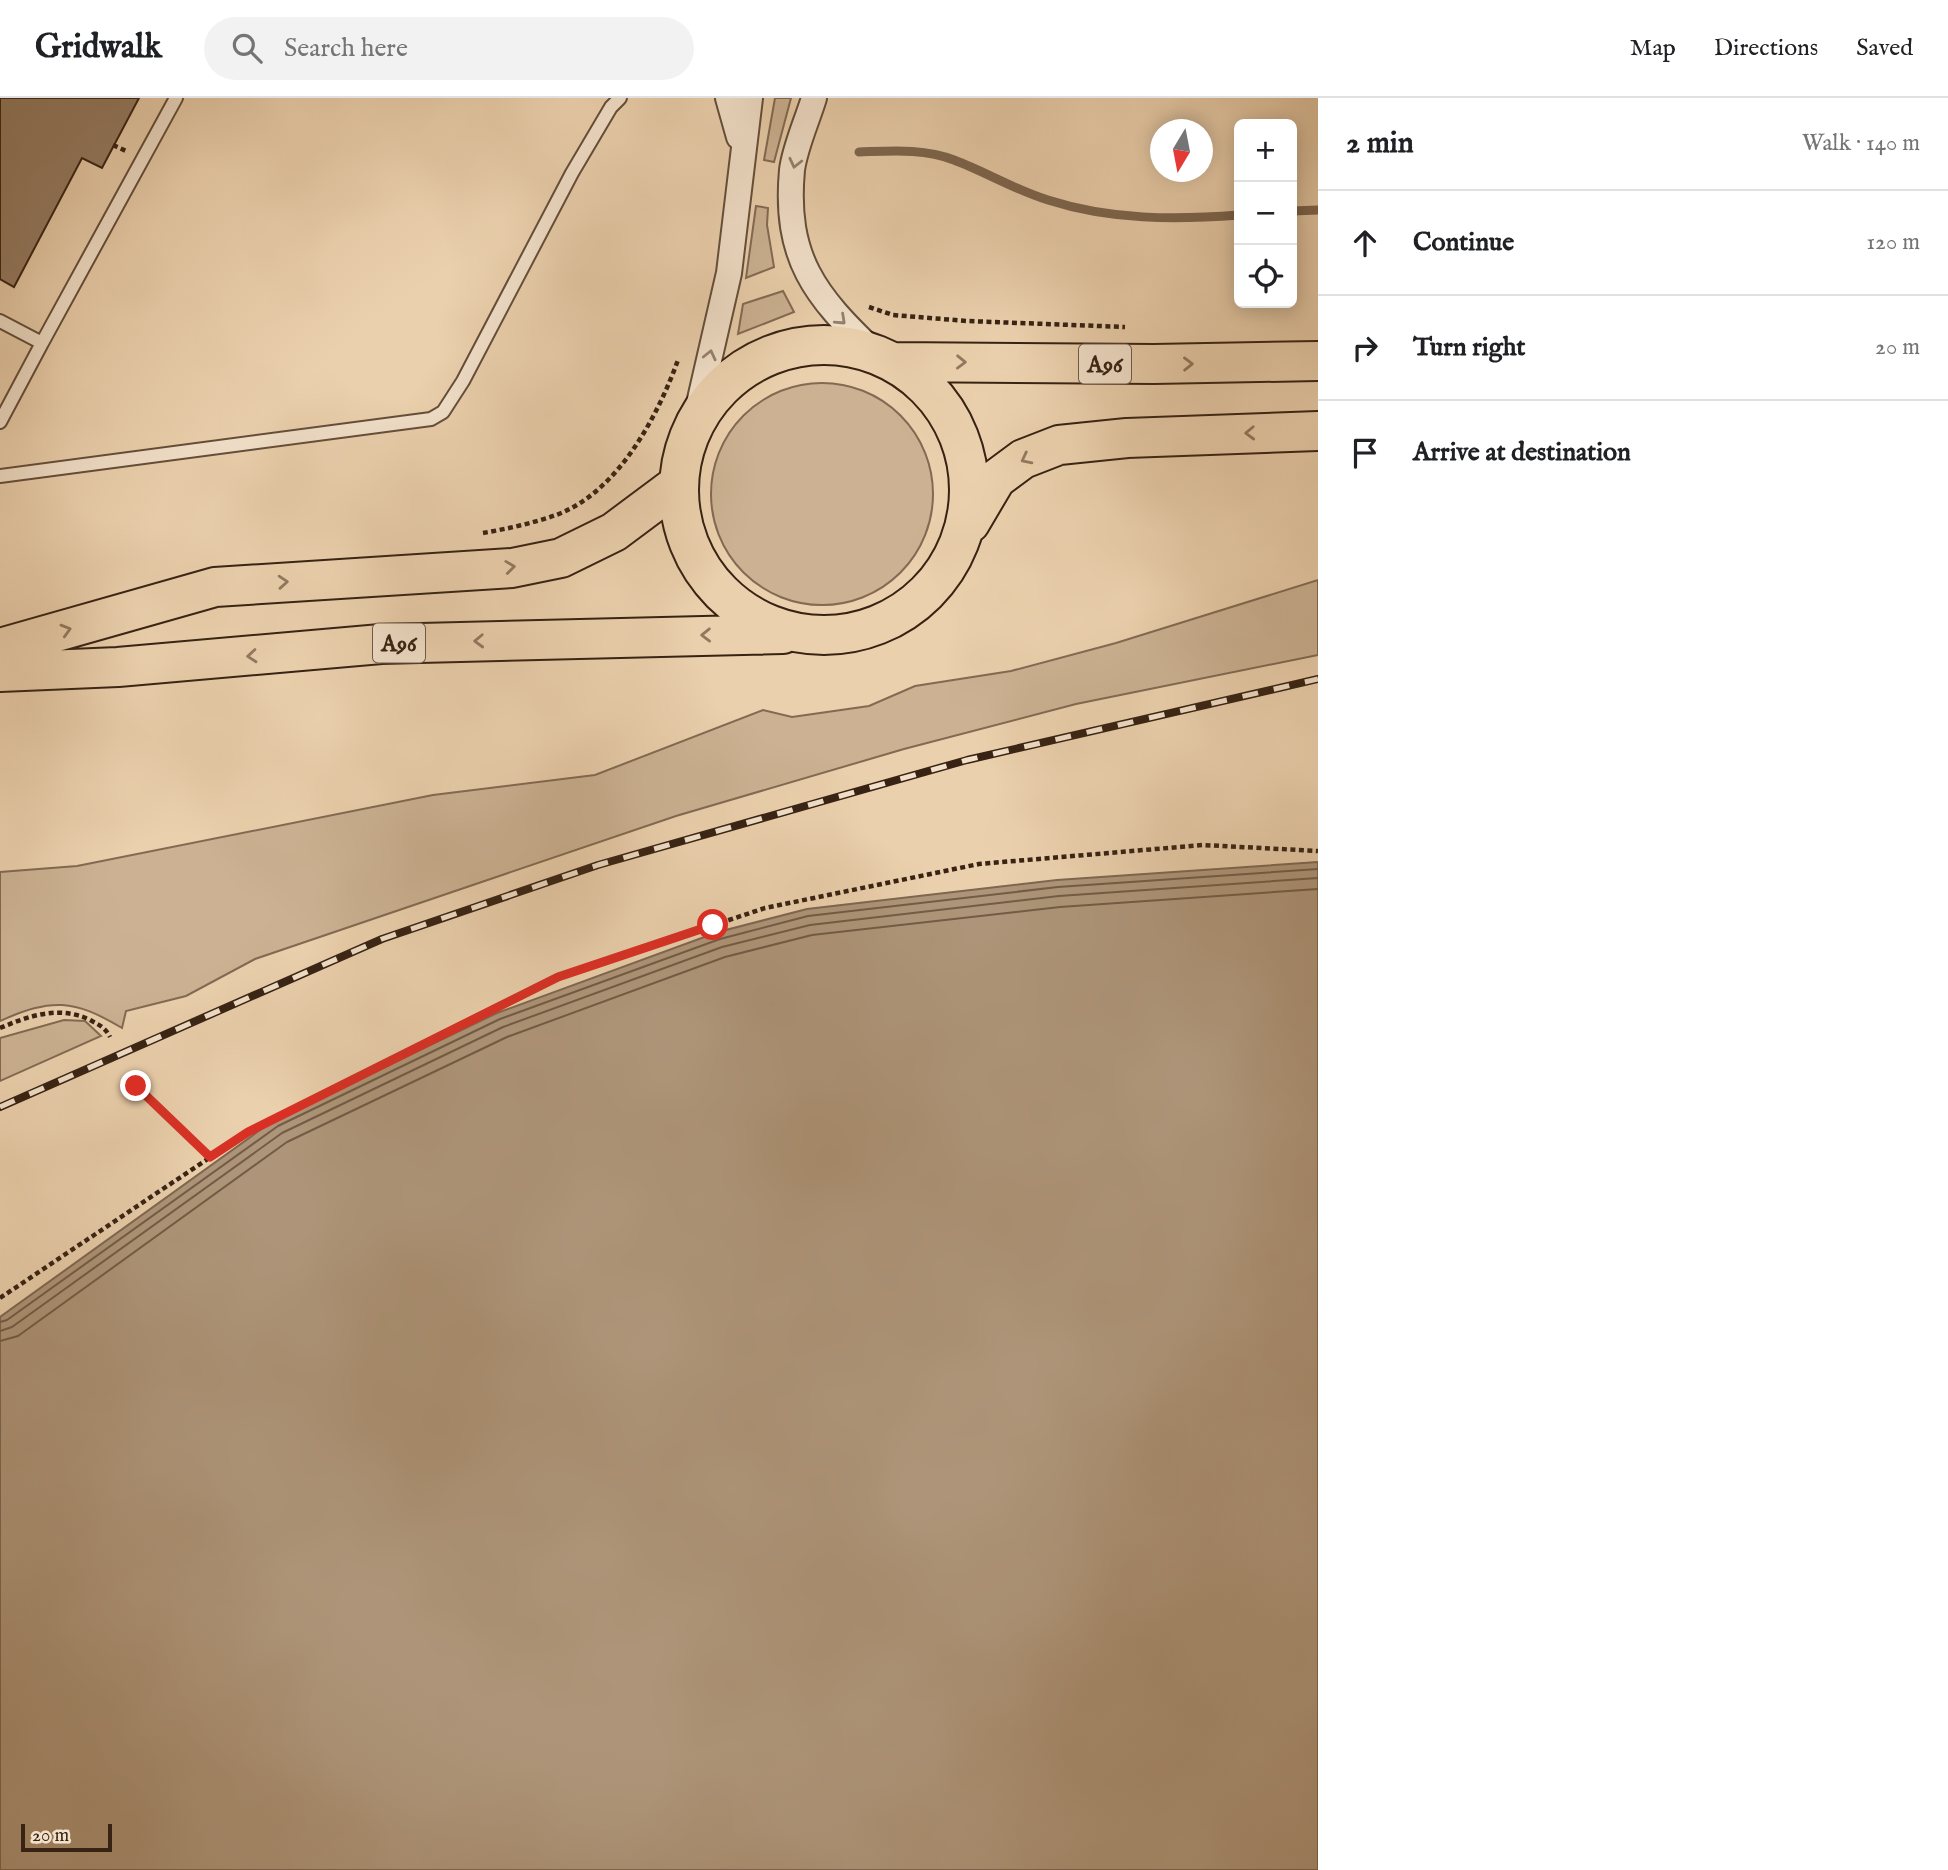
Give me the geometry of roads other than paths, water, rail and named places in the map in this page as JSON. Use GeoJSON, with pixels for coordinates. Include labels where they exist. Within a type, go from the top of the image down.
{"type":"FeatureCollection","features":[{"type":"Feature","properties":{"kind":"highway","name":"A96"},"geometry":{"type":"LineString","coordinates":[[799,634],[737,608],[702,571],[681,524],[677,485],[695,421],[726,381],[769,354],[823,343],[884,357],[1154,365],[1318,361]]}},
{"type":"Feature","properties":{"kind":"highway","name":"A96"},"geometry":{"type":"LineString","coordinates":[[884,357],[912,373],[953,420],[971,477],[966,528]]}},
{"type":"Feature","properties":{"kind":"highway","name":"A96"},"geometry":{"type":"LineString","coordinates":[[0,672],[118,667],[381,644],[799,634],[831,636],[881,626],[924,598],[938,582],[996,479],[1023,459],[1059,444],[1127,438],[1318,430]]}},
{"type":"Feature","properties":{"kind":"highway"},"geometry":{"type":"LineString","coordinates":[[0,648],[215,587],[512,568],[561,558],[614,532],[677,485]]}},
{"type":"Feature","properties":{"kind":"street"},"geometry":{"type":"LineString","coordinates":[[728,98],[743,151]]}},
{"type":"Feature","properties":{"kind":"street"},"geometry":{"type":"LineString","coordinates":[[695,421],[729,273],[750,98]]}},
{"type":"Feature","properties":{"kind":"street"},"geometry":{"type":"LineString","coordinates":[[814,98],[792,169],[792,232],[802,263],[832,312],[884,357]]}},
{"type":"Feature","properties":{"kind":"lane"},"geometry":{"type":"LineString","coordinates":[[0,422],[176,98]]}},
{"type":"Feature","properties":{"kind":"lane"},"geometry":{"type":"LineString","coordinates":[[0,476],[430,419],[443,412],[463,381],[572,173],[616,102]]}},
{"type":"Feature","properties":{"kind":"lane"},"geometry":{"type":"LineString","coordinates":[[0,321],[41,343]]}},
{"type":"Feature","properties":{"kind":"water"},"geometry":{"type":"Polygon","coordinates":[[[1318,862],[1318,1870],[0,1870],[0,1317],[274,1120],[497,1013],[718,932],[807,909],[1057,880],[1318,862]]]}},
{"type":"Feature","properties":{"kind":"waterway"},"geometry":{"type":"LineString","coordinates":[[859,152],[907,151],[943,156],[1036,196],[1071,207],[1143,217],[1234,215]]}},
{"type":"Feature","properties":{"kind":"waterway"},"geometry":{"type":"LineString","coordinates":[[1297,211],[1318,210]]}},
{"type":"Feature","properties":{"kind":"railway"},"geometry":{"type":"LineString","coordinates":[[0,1107],[382,939],[598,865],[967,760],[1318,679]]}}]}
